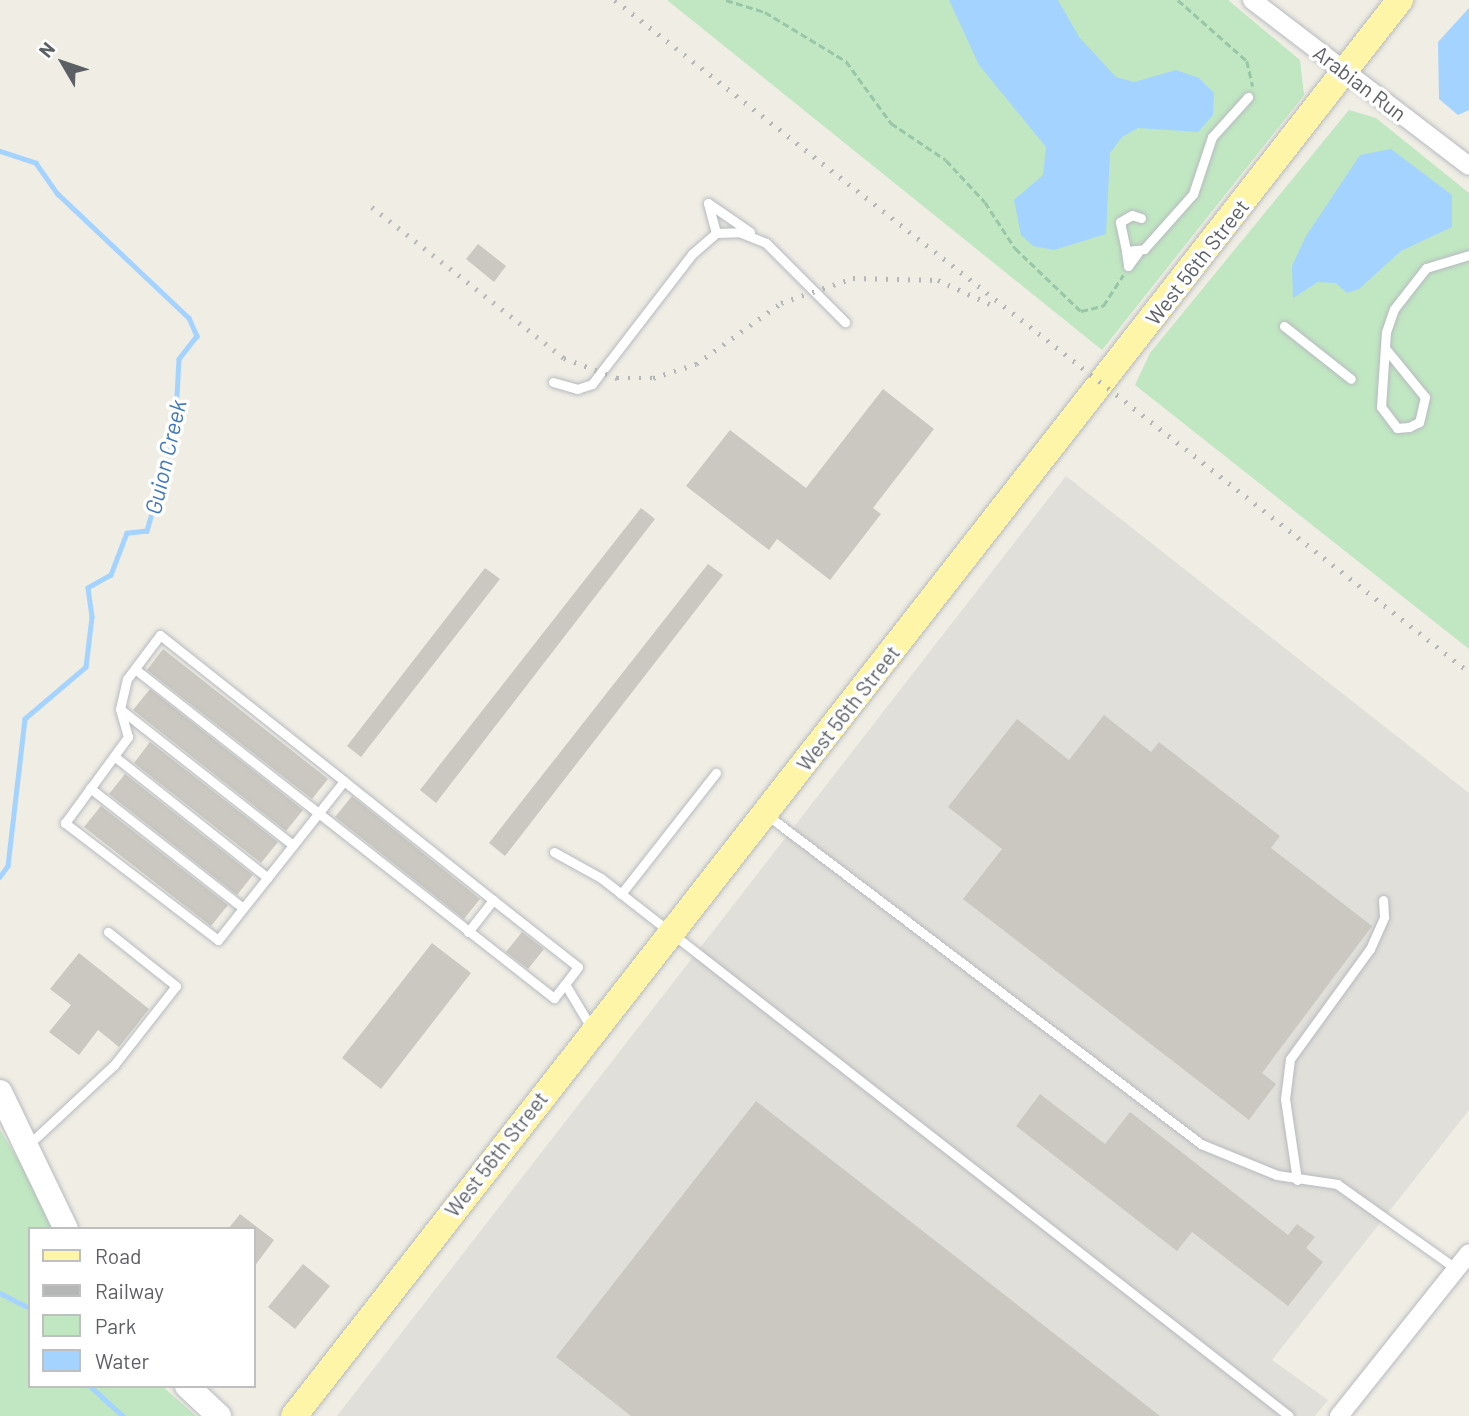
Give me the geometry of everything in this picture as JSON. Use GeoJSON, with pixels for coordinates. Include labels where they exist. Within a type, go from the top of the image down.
{"type":"FeatureCollection","features":[{"type":"Feature","properties":{"kind":"main road","name":"West 56th Street"},"geometry":{"type":"LineString","coordinates":[[294,1416],[1400,0]]}},
{"type":"Feature","properties":{"kind":"street","name":"Arabian Run"},"geometry":{"type":"LineString","coordinates":[[1252,0],[1469,166]]}},
{"type":"Feature","properties":{"kind":"street"},"geometry":{"type":"LineString","coordinates":[[0,1092],[65,1227]]}},
{"type":"Feature","properties":{"kind":"street"},"geometry":{"type":"LineString","coordinates":[[1339,1416],[1469,1252]]}},
{"type":"Feature","properties":{"kind":"street"},"geometry":{"type":"LineString","coordinates":[[189,1388],[219,1416]]}},
{"type":"Feature","properties":{"kind":"lane"},"geometry":{"type":"LineString","coordinates":[[1128,266],[1193,194],[1212,137],[1248,97]]}},
{"type":"Feature","properties":{"kind":"lane"},"geometry":{"type":"LineString","coordinates":[[716,233],[708,203],[766,243],[845,322]]}},
{"type":"Feature","properties":{"kind":"lane"},"geometry":{"type":"LineString","coordinates":[[1128,266],[1120,222],[1132,215],[1141,218]]}},
{"type":"Feature","properties":{"kind":"lane"},"geometry":{"type":"LineString","coordinates":[[553,382],[577,389],[592,384],[692,254],[716,233],[739,232],[766,243]]}},
{"type":"Feature","properties":{"kind":"lane"},"geometry":{"type":"LineString","coordinates":[[1126,251],[1138,252]]}},
{"type":"Feature","properties":{"kind":"lane"},"geometry":{"type":"LineString","coordinates":[[1385,348],[1425,397],[1419,422],[1409,427],[1396,428],[1381,407],[1385,348],[1394,309],[1410,285],[1426,268],[1469,255]]}},
{"type":"Feature","properties":{"kind":"lane"},"geometry":{"type":"LineString","coordinates":[[1284,326],[1351,379]]}},
{"type":"Feature","properties":{"kind":"lane"},"geometry":{"type":"LineString","coordinates":[[135,669],[317,815],[554,998],[578,967],[493,900],[344,781],[160,635],[135,669],[120,709],[128,737],[65,823],[218,940],[268,878],[293,845],[317,815],[344,781]]}},
{"type":"Feature","properties":{"kind":"lane"},"geometry":{"type":"LineString","coordinates":[[120,709],[293,845]]}},
{"type":"Feature","properties":{"kind":"lane"},"geometry":{"type":"LineString","coordinates":[[114,756],[268,878]]}},
{"type":"Feature","properties":{"kind":"lane"},"geometry":{"type":"LineString","coordinates":[[621,894],[716,773]]}},
{"type":"Feature","properties":{"kind":"lane"},"geometry":{"type":"LineString","coordinates":[[90,788],[243,908]]}},
{"type":"Feature","properties":{"kind":"lane"},"geometry":{"type":"LineString","coordinates":[[765,814],[1201,1144],[1297,1180],[1337,1184],[1455,1268]]}},
{"type":"Feature","properties":{"kind":"lane"},"geometry":{"type":"LineString","coordinates":[[554,852],[621,894],[672,933],[1289,1416]]}},
{"type":"Feature","properties":{"kind":"lane"},"geometry":{"type":"LineString","coordinates":[[468,932],[493,900]]}},
{"type":"Feature","properties":{"kind":"lane"},"geometry":{"type":"LineString","coordinates":[[1297,1180],[1284,1077],[1304,1037],[1370,949],[1384,917],[1383,900]]}},
{"type":"Feature","properties":{"kind":"lane"},"geometry":{"type":"LineString","coordinates":[[26,1147],[99,1080],[176,986],[108,932]]}},
{"type":"Feature","properties":{"kind":"lane"},"geometry":{"type":"LineString","coordinates":[[565,984],[593,1031]]}},
{"type":"Feature","properties":{"kind":"path"},"geometry":{"type":"LineString","coordinates":[[726,0],[765,12],[846,61],[891,123],[946,160],[985,202],[1015,248],[1081,311],[1103,306],[1128,266]]}},
{"type":"Feature","properties":{"kind":"path"},"geometry":{"type":"LineString","coordinates":[[1178,0],[1247,61],[1254,73],[1248,97]]}},
{"type":"Feature","properties":{"kind":"shaded area"},"geometry":{"type":"Polygon","coordinates":[[[1066,476],[1469,793],[1469,1110],[1272,1360],[1328,1400],[1315,1416],[337,1416],[1066,476]]]}},
{"type":"Feature","properties":{"kind":"green space"},"geometry":{"type":"Polygon","coordinates":[[[667,0],[1228,0],[1300,60],[1304,95],[1102,350],[667,0]]]}},
{"type":"Feature","properties":{"kind":"green space"},"geometry":{"type":"Polygon","coordinates":[[[1349,110],[1376,118],[1469,193],[1469,649],[1135,385],[1150,353],[1349,110]]]}},
{"type":"Feature","properties":{"kind":"green space"},"geometry":{"type":"Polygon","coordinates":[[[0,1130],[59,1227],[28,1227],[28,1388],[164,1388],[196,1416],[0,1416],[0,1130]]]}},
{"type":"Feature","properties":{"kind":"water"},"geometry":{"type":"Polygon","coordinates":[[[949,0],[1058,0],[1079,37],[1116,77],[1134,82],[1176,70],[1199,78],[1214,93],[1213,115],[1198,132],[1138,128],[1122,137],[1110,153],[1106,234],[1054,250],[1033,246],[1021,235],[1014,200],[1043,175],[1046,147],[979,65],[949,0]]]}},
{"type":"Feature","properties":{"kind":"water"},"geometry":{"type":"Polygon","coordinates":[[[1469,8],[1469,110],[1458,115],[1439,99],[1438,42],[1469,8]]]}},
{"type":"Feature","properties":{"kind":"water"},"geometry":{"type":"Polygon","coordinates":[[[1391,149],[1452,195],[1452,227],[1401,251],[1359,289],[1347,293],[1336,283],[1318,282],[1293,298],[1292,266],[1306,236],[1360,155],[1391,149]]]}},
{"type":"Feature","properties":{"kind":"building"},"geometry":{"type":"Polygon","coordinates":[[[478,244],[506,266],[494,282],[466,259],[478,244]]]}},
{"type":"Feature","properties":{"kind":"building"},"geometry":{"type":"Polygon","coordinates":[[[883,389],[934,429],[873,508],[881,514],[830,580],[777,539],[769,550],[686,486],[730,430],[806,488],[883,389]]]}},
{"type":"Feature","properties":{"kind":"building"},"geometry":{"type":"Polygon","coordinates":[[[641,508],[655,519],[436,803],[420,790],[641,508]]]}},
{"type":"Feature","properties":{"kind":"building"},"geometry":{"type":"Polygon","coordinates":[[[708,564],[723,575],[505,856],[489,843],[708,564]]]}},
{"type":"Feature","properties":{"kind":"building"},"geometry":{"type":"Polygon","coordinates":[[[485,568],[500,579],[361,757],[347,746],[485,568]]]}},
{"type":"Feature","properties":{"kind":"building"},"geometry":{"type":"Polygon","coordinates":[[[163,649],[328,779],[312,799],[147,670],[163,649]]]}},
{"type":"Feature","properties":{"kind":"building"},"geometry":{"type":"Polygon","coordinates":[[[150,689],[303,810],[286,831],[133,710],[150,689]]]}},
{"type":"Feature","properties":{"kind":"building"},"geometry":{"type":"Polygon","coordinates":[[[1104,715],[1151,752],[1159,742],[1280,836],[1271,848],[1372,926],[1262,1073],[1276,1084],[1249,1120],[963,899],[1002,849],[948,807],[1017,719],[1069,760],[1104,715]]]}},
{"type":"Feature","properties":{"kind":"building"},"geometry":{"type":"Polygon","coordinates":[[[150,742],[278,842],[261,863],[134,763],[150,742]]]}},
{"type":"Feature","properties":{"kind":"building"},"geometry":{"type":"Polygon","coordinates":[[[125,774],[253,875],[237,895],[109,794],[125,774]]]}},
{"type":"Feature","properties":{"kind":"building"},"geometry":{"type":"Polygon","coordinates":[[[352,796],[480,899],[464,919],[335,817],[352,796]]]}},
{"type":"Feature","properties":{"kind":"building"},"geometry":{"type":"Polygon","coordinates":[[[101,806],[228,905],[211,926],[84,827],[101,806]]]}},
{"type":"Feature","properties":{"kind":"building"},"geometry":{"type":"Polygon","coordinates":[[[522,932],[544,949],[528,969],[506,952],[522,932]]]}},
{"type":"Feature","properties":{"kind":"building"},"geometry":{"type":"Polygon","coordinates":[[[432,943],[471,973],[381,1089],[342,1058],[432,943]]]}},
{"type":"Feature","properties":{"kind":"building"},"geometry":{"type":"Polygon","coordinates":[[[79,953],[149,1009],[119,1047],[98,1030],[79,1055],[49,1032],[71,1005],[50,989],[79,953]]]}},
{"type":"Feature","properties":{"kind":"building"},"geometry":{"type":"Polygon","coordinates":[[[1040,1094],[1105,1144],[1130,1112],[1288,1235],[1297,1224],[1315,1237],[1306,1248],[1323,1262],[1288,1306],[1192,1232],[1177,1251],[1016,1126],[1040,1094]]]}},
{"type":"Feature","properties":{"kind":"building"},"geometry":{"type":"Polygon","coordinates":[[[756,1101],[1160,1416],[631,1416],[556,1357],[756,1101]]]}},
{"type":"Feature","properties":{"kind":"building"},"geometry":{"type":"Polygon","coordinates":[[[240,1214],[274,1240],[256,1264],[256,1227],[230,1227],[240,1214]]]}},
{"type":"Feature","properties":{"kind":"building"},"geometry":{"type":"Polygon","coordinates":[[[303,1264],[330,1286],[295,1329],[268,1307],[303,1264]]]}},
{"type":"Feature","properties":{"kind":"waterway","name":"Guion Creek"},"geometry":{"type":"LineString","coordinates":[[0,151],[36,163],[58,194],[189,318],[197,336],[179,359],[175,432],[147,531],[127,533],[111,575],[88,588],[92,617],[86,667],[25,719],[8,866],[0,877]]}},
{"type":"Feature","properties":{"kind":"waterway","name":"Guion Creek"},"geometry":{"type":"LineString","coordinates":[[0,1293],[28,1307]]}},
{"type":"Feature","properties":{"kind":"waterway","name":"Guion Creek"},"geometry":{"type":"LineString","coordinates":[[92,1388],[123,1416]]}},
{"type":"Feature","properties":{"kind":"railway"},"geometry":{"type":"LineString","coordinates":[[615,0],[1469,672]]}},
{"type":"Feature","properties":{"kind":"railway"},"geometry":{"type":"LineString","coordinates":[[372,207],[564,358],[617,378],[653,378],[696,364],[781,303],[853,278],[938,280],[990,304]]}}]}
